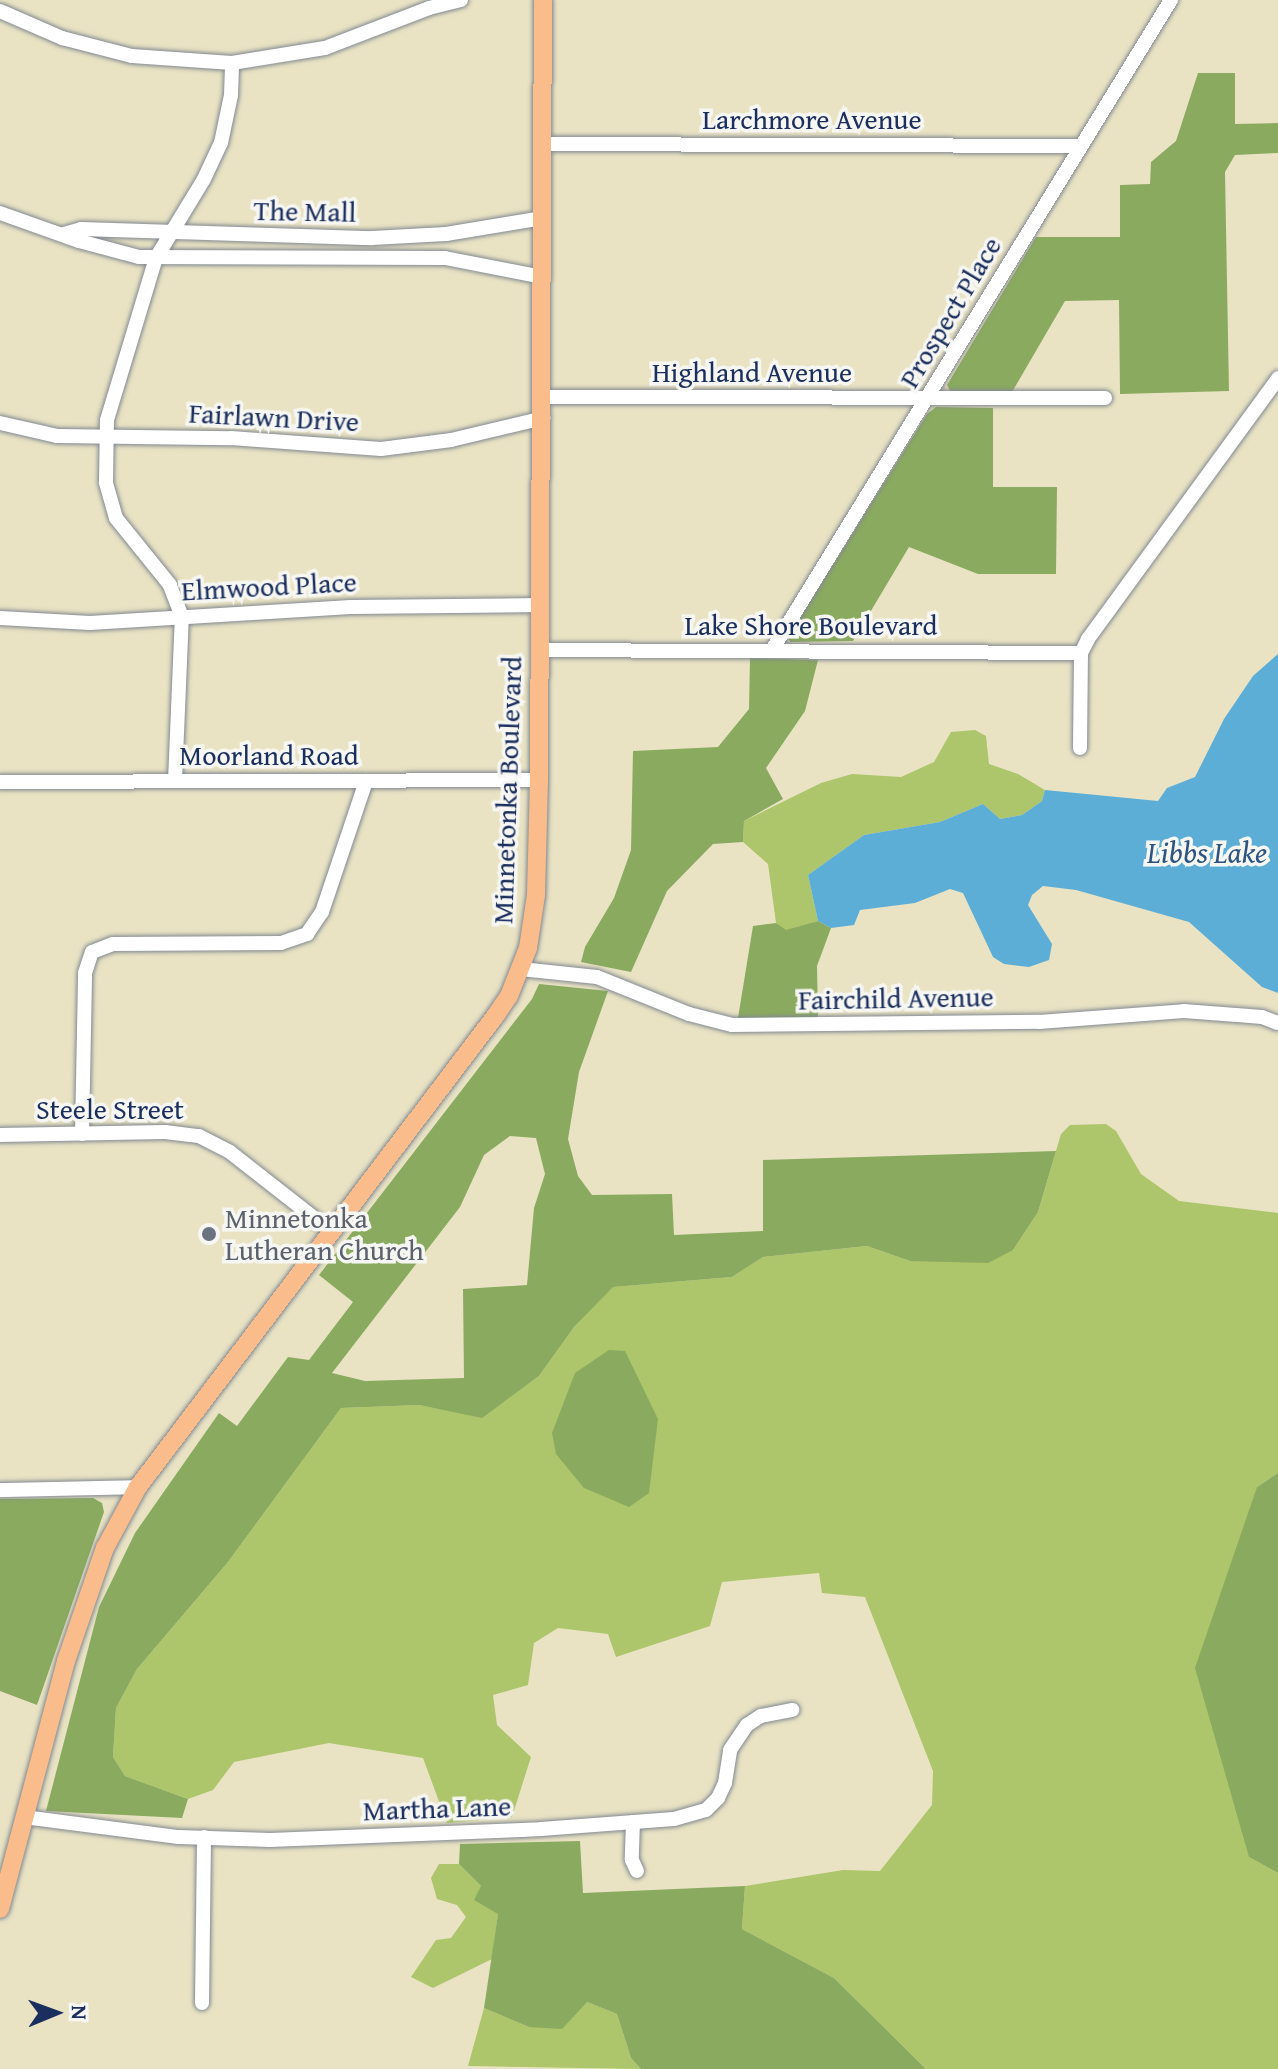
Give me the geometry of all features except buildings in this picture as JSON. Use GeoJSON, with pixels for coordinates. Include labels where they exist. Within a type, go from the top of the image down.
{"type":"FeatureCollection","features":[{"type":"Feature","properties":{"kind":"main road","name":"Minnetonka Boulevard"},"geometry":{"type":"LineString","coordinates":[[0,1909],[66,1661],[105,1548],[138,1487],[496,1015],[521,969],[533,925],[539,780],[543,0]]}},
{"type":"Feature","properties":{"kind":"street"},"geometry":{"type":"LineString","coordinates":[[0,11],[62,38],[132,56],[232,63],[325,48],[429,8],[461,0]]}},
{"type":"Feature","properties":{"kind":"street","name":"Prospect Place"},"geometry":{"type":"LineString","coordinates":[[772,650],[1171,0]]}},
{"type":"Feature","properties":{"kind":"street"},"geometry":{"type":"LineString","coordinates":[[175,781],[182,617],[170,585],[116,518],[106,482],[105,437],[109,407],[156,258],[204,179],[221,143],[231,95],[232,63]]}},
{"type":"Feature","properties":{"kind":"street","name":"Larchmore Avenue"},"geometry":{"type":"LineString","coordinates":[[543,144],[1081,146]]}},
{"type":"Feature","properties":{"kind":"street","name":"The Mall"},"geometry":{"type":"LineString","coordinates":[[0,213],[79,241],[139,257],[445,258],[543,277]]}},
{"type":"Feature","properties":{"kind":"street","name":"The Mall"},"geometry":{"type":"LineString","coordinates":[[64,234],[81,229],[372,238],[446,234],[543,218]]}},
{"type":"Feature","properties":{"kind":"street"},"geometry":{"type":"LineString","coordinates":[[1080,748],[1081,653],[1278,378]]}},
{"type":"Feature","properties":{"kind":"street","name":"Highland Avenue"},"geometry":{"type":"LineString","coordinates":[[543,397],[1105,398]]}},
{"type":"Feature","properties":{"kind":"street","name":"Fairlawn Drive"},"geometry":{"type":"LineString","coordinates":[[0,423],[57,436],[231,438],[381,449],[451,440],[543,418]]}},
{"type":"Feature","properties":{"kind":"street","name":"Elmwood Place"},"geometry":{"type":"LineString","coordinates":[[0,618],[90,623],[351,607],[541,605]]}},
{"type":"Feature","properties":{"kind":"street","name":"Lake Shore Boulevard"},"geometry":{"type":"LineString","coordinates":[[540,650],[1081,653]]}},
{"type":"Feature","properties":{"kind":"street","name":"Moorland Road"},"geometry":{"type":"LineString","coordinates":[[0,782],[539,780]]}},
{"type":"Feature","properties":{"kind":"street"},"geometry":{"type":"LineString","coordinates":[[82,1134],[85,973],[92,952],[113,944],[281,943],[307,934],[322,912],[366,781]]}},
{"type":"Feature","properties":{"kind":"street","name":"Fairchild Avenue"},"geometry":{"type":"LineString","coordinates":[[521,969],[597,977],[689,1014],[732,1025],[1039,1022],[1184,1011],[1262,1017],[1278,1023]]}},
{"type":"Feature","properties":{"kind":"street","name":"Steele Street"},"geometry":{"type":"LineString","coordinates":[[0,1135],[165,1132],[199,1136],[230,1152],[332,1232]]}},
{"type":"Feature","properties":{"kind":"street"},"geometry":{"type":"LineString","coordinates":[[0,1490],[138,1487]]}},
{"type":"Feature","properties":{"kind":"street","name":"Martha Lane"},"geometry":{"type":"LineString","coordinates":[[24,1817],[179,1837],[281,1840],[691,1817],[706,1810],[725,1783],[730,1750],[737,1737],[761,1716],[792,1710]]}},
{"type":"Feature","properties":{"kind":"street"},"geometry":{"type":"LineString","coordinates":[[633,1822],[632,1860],[637,1871]]}},
{"type":"Feature","properties":{"kind":"street"},"geometry":{"type":"LineString","coordinates":[[202,2003],[204,1837]]}},
{"type":"Feature","properties":{"kind":"green space"},"geometry":{"type":"Polygon","coordinates":[[[1198,73],[1235,73],[1235,124],[1278,123],[1278,153],[1235,155],[1225,172],[1229,391],[1120,394],[1119,300],[1065,301],[1012,392],[951,392],[947,385],[1036,237],[1120,237],[1120,185],[1150,184],[1151,162],[1176,141],[1198,73]]]}},
{"type":"Feature","properties":{"kind":"green space"},"geometry":{"type":"Polygon","coordinates":[[[936,407],[993,408],[993,487],[1057,487],[1056,574],[978,574],[909,547],[853,641],[790,642],[788,637],[927,414],[936,407]]]}},
{"type":"Feature","properties":{"kind":"green space"},"geometry":{"type":"Polygon","coordinates":[[[750,658],[818,660],[805,711],[766,768],[783,799],[744,821],[743,842],[713,844],[667,891],[631,972],[581,962],[585,947],[614,898],[631,850],[633,751],[718,747],[749,709],[750,658]]]}},
{"type":"Feature","properties":{"kind":"green space"},"geometry":{"type":"Polygon","coordinates":[[[975,730],[986,736],[989,764],[1018,774],[1045,790],[1042,801],[1022,815],[1000,819],[983,804],[940,822],[864,835],[808,875],[818,921],[786,931],[776,923],[768,864],[743,842],[744,821],[821,783],[852,774],[901,777],[934,762],[951,732],[975,730]]]}},
{"type":"Feature","properties":{"kind":"green space"},"geometry":{"type":"Polygon","coordinates":[[[818,921],[831,928],[817,966],[818,1017],[738,1018],[753,926],[776,923],[786,930],[818,921]]]}},
{"type":"Feature","properties":{"kind":"green space"},"geometry":{"type":"Polygon","coordinates":[[[539,984],[608,991],[579,1072],[568,1139],[578,1176],[592,1195],[672,1194],[674,1235],[763,1231],[763,1160],[1056,1151],[1038,1212],[1013,1250],[988,1263],[910,1261],[867,1246],[763,1257],[732,1277],[613,1287],[574,1327],[539,1376],[482,1418],[419,1405],[341,1408],[228,1562],[137,1669],[116,1708],[113,1757],[125,1776],[188,1799],[182,1818],[46,1811],[99,1607],[135,1533],[219,1413],[237,1426],[288,1357],[309,1360],[353,1302],[319,1275],[532,999],[539,984]],[[510,1136],[484,1155],[460,1207],[332,1373],[365,1381],[464,1378],[463,1289],[527,1285],[534,1208],[545,1174],[536,1138],[510,1136]]]}},
{"type":"Feature","properties":{"kind":"green space"},"geometry":{"type":"Polygon","coordinates":[[[1106,1124],[1116,1131],[1141,1174],[1179,1201],[1278,1213],[1278,1473],[1257,1487],[1249,1857],[1278,1873],[1278,2069],[926,2069],[834,1978],[742,1929],[745,1886],[843,1870],[880,1871],[932,1805],[933,1771],[865,1597],[822,1593],[819,1573],[722,1582],[710,1626],[616,1657],[608,1634],[558,1628],[534,1643],[528,1685],[493,1695],[497,1725],[531,1757],[512,1817],[447,1823],[423,1758],[329,1743],[234,1762],[213,1790],[188,1799],[125,1776],[113,1757],[116,1708],[137,1669],[228,1562],[341,1408],[419,1405],[482,1417],[539,1376],[574,1327],[612,1287],[732,1277],[763,1257],[867,1246],[910,1261],[1013,1250],[1038,1212],[1061,1134],[1070,1125],[1106,1124]]]}},
{"type":"Feature","properties":{"kind":"green space"},"geometry":{"type":"Polygon","coordinates":[[[609,1350],[625,1351],[658,1419],[649,1493],[629,1507],[584,1488],[556,1454],[552,1433],[575,1373],[609,1350]]]}},
{"type":"Feature","properties":{"kind":"green space"},"geometry":{"type":"Polygon","coordinates":[[[1278,1473],[1278,1873],[1249,1857],[1195,1668],[1257,1487],[1278,1473]]]}},
{"type":"Feature","properties":{"kind":"green space"},"geometry":{"type":"Polygon","coordinates":[[[93,1498],[102,1503],[104,1512],[37,1705],[0,1691],[0,1499],[93,1498]]]}},
{"type":"Feature","properties":{"kind":"green space"},"geometry":{"type":"Polygon","coordinates":[[[580,1841],[583,1893],[745,1886],[742,1929],[834,1978],[926,2069],[641,2069],[631,2058],[617,2014],[587,2002],[562,2029],[529,2027],[484,2008],[498,1914],[474,1900],[481,1886],[459,1864],[460,1844],[580,1841]]]}},
{"type":"Feature","properties":{"kind":"green space"},"geometry":{"type":"Polygon","coordinates":[[[439,1864],[459,1864],[481,1886],[498,1914],[492,1959],[433,1988],[411,1977],[436,1940],[451,1938],[466,1917],[457,1905],[437,1899],[431,1878],[439,1864]]]}},
{"type":"Feature","properties":{"kind":"green space"},"geometry":{"type":"Polygon","coordinates":[[[587,2002],[617,2014],[631,2058],[641,2069],[468,2066],[484,2008],[529,2027],[587,2002]]]}},
{"type":"Feature","properties":{"kind":"water","name":"Libbs Lake"},"geometry":{"type":"Polygon","coordinates":[[[1278,654],[1278,993],[1262,987],[1189,922],[1076,890],[1043,886],[1032,895],[1028,905],[1052,944],[1049,960],[1029,967],[1004,964],[993,957],[963,893],[950,889],[915,903],[860,910],[854,925],[831,928],[818,921],[808,875],[864,835],[940,822],[983,804],[1000,819],[1022,815],[1042,801],[1045,790],[1158,801],[1167,788],[1195,777],[1224,719],[1253,676],[1278,654]]]}},
{"type":"Feature","properties":{"kind":"place","name":"Minnetonka Lutheran Church"},"geometry":{"type":"Point","coordinates":[209,1234]}}]}
